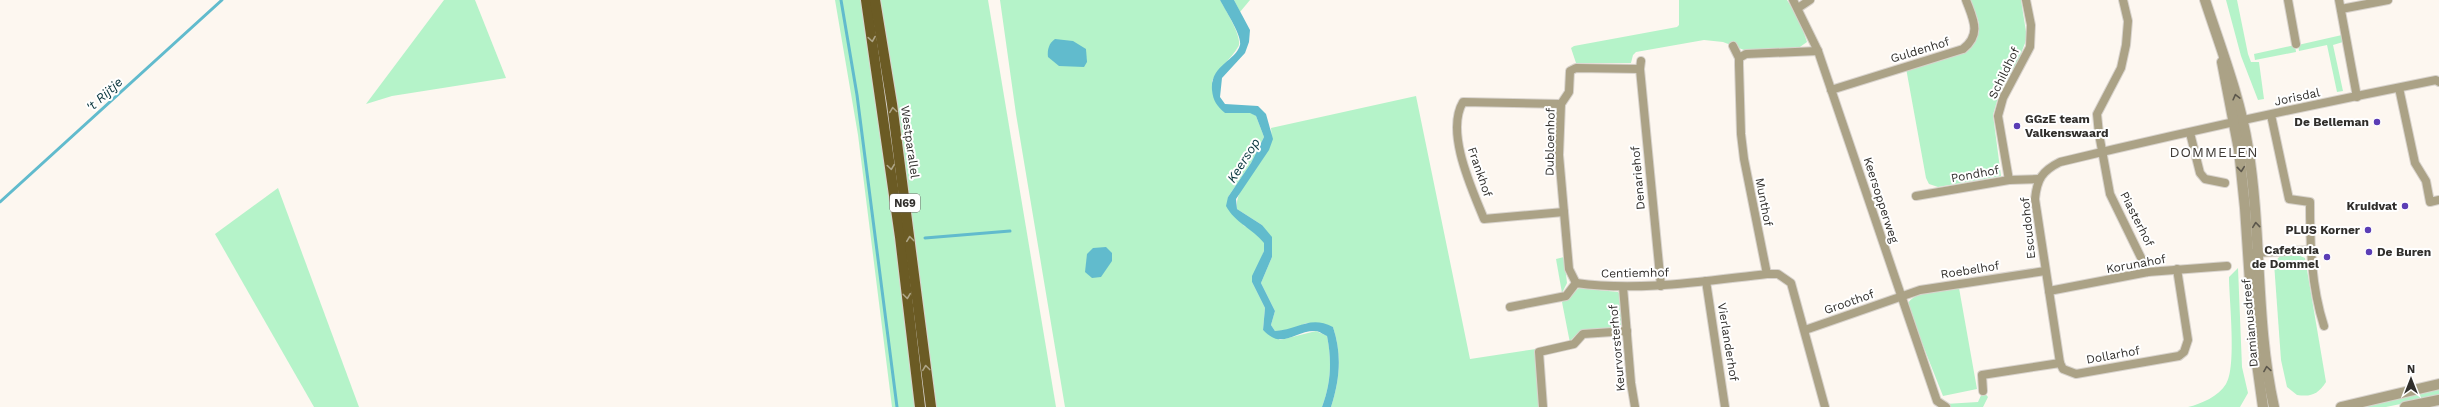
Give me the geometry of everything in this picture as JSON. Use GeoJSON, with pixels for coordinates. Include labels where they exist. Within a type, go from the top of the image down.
{"type":"FeatureCollection","features":[{"type":"Feature","properties":{"kind":"main road","name":"Westparallel"},"geometry":{"type":"LineString","coordinates":[[866,0],[896,206],[920,407]]}},
{"type":"Feature","properties":{"kind":"main road","name":"Westparallel"},"geometry":{"type":"LineString","coordinates":[[875,0],[892,104],[931,407]]}},
{"type":"Feature","properties":{"kind":"street","name":"Keersopperweg"},"geometry":{"type":"LineString","coordinates":[[1793,0],[1818,51],[1900,296],[1937,401],[1946,407]]}},
{"type":"Feature","properties":{"kind":"street"},"geometry":{"type":"LineString","coordinates":[[1798,8],[1810,0]]}},
{"type":"Feature","properties":{"kind":"street","name":"Guldenhof"},"geometry":{"type":"LineString","coordinates":[[1831,90],[1963,49],[1970,43],[1975,26],[1966,0]]}},
{"type":"Feature","properties":{"kind":"street","name":"Schildhof"},"geometry":{"type":"LineString","coordinates":[[2009,180],[1998,116],[2003,98],[2030,47],[2030,25],[2026,0]]}},
{"type":"Feature","properties":{"kind":"street","name":"Piasterhof"},"geometry":{"type":"LineString","coordinates":[[2123,0],[2128,21],[2122,68],[2097,114],[2110,194],[2148,272]]}},
{"type":"Feature","properties":{"kind":"street","name":"Damianusdreef"},"geometry":{"type":"LineString","coordinates":[[2205,0],[2220,48],[2231,74],[2238,122],[2248,148],[2254,253],[2263,345],[2274,407]]}},
{"type":"Feature","properties":{"kind":"street"},"geometry":{"type":"LineString","coordinates":[[2288,0],[2296,44]]}},
{"type":"Feature","properties":{"kind":"street"},"geometry":{"type":"LineString","coordinates":[[2339,0],[2357,97]]}},
{"type":"Feature","properties":{"kind":"street"},"geometry":{"type":"LineString","coordinates":[[2341,9],[2388,0]]}},
{"type":"Feature","properties":{"kind":"street"},"geometry":{"type":"LineString","coordinates":[[1732,46],[1739,58],[1746,54],[1818,51]]}},
{"type":"Feature","properties":{"kind":"street","name":"Munthof"},"geometry":{"type":"LineString","coordinates":[[1739,58],[1743,153],[1767,274]]}},
{"type":"Feature","properties":{"kind":"street","name":"Dubloenhof"},"geometry":{"type":"LineString","coordinates":[[1576,283],[1569,269],[1559,155],[1561,104],[1569,92],[1570,71],[1576,68],[1640,65]]}},
{"type":"Feature","properties":{"kind":"street","name":"Denariehof"},"geometry":{"type":"LineString","coordinates":[[1640,65],[1661,286]]}},
{"type":"Feature","properties":{"kind":"street","name":"Jorisdal"},"geometry":{"type":"LineString","coordinates":[[2238,122],[2437,81]]}},
{"type":"Feature","properties":{"kind":"street"},"geometry":{"type":"LineString","coordinates":[[2400,88],[2415,162],[2426,181],[2430,202],[2439,200]]}},
{"type":"Feature","properties":{"kind":"street","name":"Frankhof"},"geometry":{"type":"LineString","coordinates":[[1561,104],[1463,102],[1460,108],[1458,150],[1484,219],[1564,212]]}},
{"type":"Feature","properties":{"kind":"street"},"geometry":{"type":"LineString","coordinates":[[2271,115],[2289,199],[2310,202],[2310,250],[2317,291],[2316,302],[2324,326]]}},
{"type":"Feature","properties":{"kind":"street"},"geometry":{"type":"LineString","coordinates":[[2038,179],[2046,169],[2060,162],[2238,122]]}},
{"type":"Feature","properties":{"kind":"street"},"geometry":{"type":"LineString","coordinates":[[2190,133],[2200,173],[2205,178],[2225,183]]}},
{"type":"Feature","properties":{"kind":"street","name":"Pondhof"},"geometry":{"type":"LineString","coordinates":[[1916,196],[2009,180],[2038,179]]}},
{"type":"Feature","properties":{"kind":"street","name":"Escudohof"},"geometry":{"type":"LineString","coordinates":[[2038,179],[2035,199],[2060,363]]}},
{"type":"Feature","properties":{"kind":"street"},"geometry":{"type":"LineString","coordinates":[[2254,253],[2310,250]]}},
{"type":"Feature","properties":{"kind":"street","name":"Damianusdreef"},"geometry":{"type":"LineString","coordinates":[[2254,253],[2254,342],[2263,407]]}},
{"type":"Feature","properties":{"kind":"street","name":"Korunahof"},"geometry":{"type":"LineString","coordinates":[[2049,291],[2148,272],[2227,266]]}},
{"type":"Feature","properties":{"kind":"street","name":"Dollarhof"},"geometry":{"type":"LineString","coordinates":[[2060,363],[2063,369],[2076,374],[2179,356],[2184,352],[2188,340],[2177,269]]}},
{"type":"Feature","properties":{"kind":"street","name":"Roebelhof"},"geometry":{"type":"LineString","coordinates":[[1900,296],[1920,290],[2045,271]]}},
{"type":"Feature","properties":{"kind":"street"},"geometry":{"type":"LineString","coordinates":[[1767,274],[1778,274],[1791,283],[1825,407]]}},
{"type":"Feature","properties":{"kind":"street","name":"Centiemhof"},"geometry":{"type":"LineString","coordinates":[[1576,283],[1623,287],[1661,286],[1767,274]]}},
{"type":"Feature","properties":{"kind":"street","name":"Vierlanderhof"},"geometry":{"type":"LineString","coordinates":[[1706,281],[1725,407]]}},
{"type":"Feature","properties":{"kind":"street"},"geometry":{"type":"LineString","coordinates":[[1510,307],[1566,296],[1576,283]]}},
{"type":"Feature","properties":{"kind":"street","name":"Keurvorsterhof"},"geometry":{"type":"LineString","coordinates":[[1623,287],[1630,384],[1635,407]]}},
{"type":"Feature","properties":{"kind":"street","name":"Groothof"},"geometry":{"type":"LineString","coordinates":[[1805,330],[1900,296]]}},
{"type":"Feature","properties":{"kind":"street"},"geometry":{"type":"LineString","coordinates":[[1543,407],[1539,352],[1574,344],[1583,334],[1627,331]]}},
{"type":"Feature","properties":{"kind":"street"},"geometry":{"type":"LineString","coordinates":[[1983,391],[1982,375],[2060,363]]}},
{"type":"Feature","properties":{"kind":"street"},"geometry":{"type":"LineString","coordinates":[[2341,407],[2439,384]]}},
{"type":"Feature","properties":{"kind":"street"},"geometry":{"type":"LineString","coordinates":[[2405,407],[2439,400]]}},
{"type":"Feature","properties":{"kind":"green space"},"geometry":{"type":"Polygon","coordinates":[[[444,0],[475,0],[506,78],[392,96],[366,104],[444,0]]]}},
{"type":"Feature","properties":{"kind":"green space"},"geometry":{"type":"Polygon","coordinates":[[[835,0],[863,0],[918,407],[892,407],[858,135],[835,0]]]}},
{"type":"Feature","properties":{"kind":"green space"},"geometry":{"type":"Polygon","coordinates":[[[878,0],[988,0],[1056,407],[934,407],[878,0]]]}},
{"type":"Feature","properties":{"kind":"green space"},"geometry":{"type":"Polygon","coordinates":[[[1000,0],[1220,0],[1233,24],[1239,43],[1235,52],[1212,81],[1225,113],[1251,113],[1256,116],[1264,137],[1251,163],[1228,197],[1244,226],[1254,230],[1265,243],[1264,251],[1252,282],[1265,308],[1263,330],[1280,340],[1316,331],[1327,336],[1330,354],[1330,372],[1322,407],[1065,407],[1016,114],[1000,0]]]}},
{"type":"Feature","properties":{"kind":"green space"},"geometry":{"type":"Polygon","coordinates":[[[1234,0],[1250,0],[1240,12],[1234,0]]]}},
{"type":"Feature","properties":{"kind":"green space"},"geometry":{"type":"Polygon","coordinates":[[[1679,0],[1787,0],[1800,21],[1807,42],[1797,49],[1744,50],[1723,42],[1704,40],[1636,52],[1633,55],[1631,63],[1576,63],[1571,48],[1574,46],[1677,27],[1679,25],[1679,0]]]}},
{"type":"Feature","properties":{"kind":"green space"},"geometry":{"type":"Polygon","coordinates":[[[1970,0],[2021,0],[2027,38],[2020,56],[2022,58],[1997,101],[1993,115],[2001,176],[1938,187],[1929,184],[1926,178],[1906,68],[1950,57],[1961,53],[1970,46],[1976,39],[1979,25],[1970,0]]]}},
{"type":"Feature","properties":{"kind":"green space"},"geometry":{"type":"Polygon","coordinates":[[[2226,0],[2237,0],[2248,54],[2251,62],[2259,62],[2264,99],[2258,100],[2241,56],[2226,0]]]}},
{"type":"Feature","properties":{"kind":"green space"},"geometry":{"type":"Polygon","coordinates":[[[2342,35],[2343,42],[2333,45],[2343,91],[2337,92],[2327,45],[2299,51],[2298,45],[2342,35]]]}},
{"type":"Feature","properties":{"kind":"green space"},"geometry":{"type":"Polygon","coordinates":[[[2295,45],[2296,52],[2255,60],[2254,54],[2295,45]]]}},
{"type":"Feature","properties":{"kind":"green space"},"geometry":{"type":"Polygon","coordinates":[[[1416,96],[1470,359],[1536,349],[1539,407],[1331,407],[1339,367],[1338,347],[1333,327],[1306,323],[1292,330],[1275,331],[1271,325],[1275,311],[1261,283],[1272,257],[1262,225],[1237,209],[1238,198],[1242,188],[1262,160],[1267,150],[1271,140],[1271,128],[1416,96]]]}},
{"type":"Feature","properties":{"kind":"green space"},"geometry":{"type":"Polygon","coordinates":[[[278,188],[359,407],[314,407],[215,234],[278,188]]]}},
{"type":"Feature","properties":{"kind":"green space"},"geometry":{"type":"Polygon","coordinates":[[[2298,255],[2305,258],[2326,382],[2317,392],[2307,396],[2297,395],[2287,387],[2281,360],[2274,263],[2280,256],[2298,255]]]}},
{"type":"Feature","properties":{"kind":"green space"},"geometry":{"type":"Polygon","coordinates":[[[1564,257],[1567,283],[1562,293],[1556,259],[1564,257]]]}},
{"type":"Feature","properties":{"kind":"green space"},"geometry":{"type":"Polygon","coordinates":[[[2238,268],[2242,367],[2248,393],[2240,407],[2188,407],[2204,402],[2214,396],[2226,384],[2231,363],[2232,348],[2229,277],[2238,268]]]}},
{"type":"Feature","properties":{"kind":"green space"},"geometry":{"type":"Polygon","coordinates":[[[1579,288],[1618,292],[1622,297],[1622,324],[1609,329],[1579,333],[1570,343],[1562,302],[1579,288]]]}},
{"type":"Feature","properties":{"kind":"green space"},"geometry":{"type":"Polygon","coordinates":[[[1959,288],[1977,389],[1943,396],[1907,305],[1916,296],[1923,293],[1959,288]]]}},
{"type":"Feature","properties":{"kind":"green space"},"geometry":{"type":"Polygon","coordinates":[[[2439,387],[2439,396],[2386,407],[2351,407],[2439,387]]]}},
{"type":"Feature","properties":{"kind":"green space"},"geometry":{"type":"Polygon","coordinates":[[[1983,391],[1988,397],[1983,407],[1950,407],[1945,404],[1978,402],[1983,391]]]}},
{"type":"Feature","properties":{"kind":"water"},"geometry":{"type":"Polygon","coordinates":[[[1220,0],[1234,0],[1250,30],[1249,42],[1245,53],[1222,78],[1220,97],[1225,104],[1258,106],[1266,114],[1273,139],[1269,150],[1236,199],[1237,209],[1262,225],[1272,237],[1272,257],[1261,283],[1275,311],[1271,325],[1275,331],[1317,322],[1333,327],[1338,347],[1339,367],[1331,407],[1322,407],[1330,372],[1330,354],[1327,336],[1316,331],[1301,333],[1289,338],[1277,339],[1270,336],[1263,330],[1265,308],[1252,282],[1252,276],[1264,251],[1264,243],[1234,217],[1226,206],[1228,197],[1251,163],[1264,137],[1256,116],[1250,113],[1225,113],[1218,106],[1213,97],[1212,82],[1215,75],[1219,69],[1238,51],[1240,45],[1236,29],[1220,0]]]}},
{"type":"Feature","properties":{"kind":"water"},"geometry":{"type":"Polygon","coordinates":[[[1055,39],[1073,41],[1086,49],[1087,62],[1084,67],[1059,66],[1048,57],[1049,47],[1055,39]]]}},
{"type":"Feature","properties":{"kind":"water"},"geometry":{"type":"Polygon","coordinates":[[[1106,247],[1112,253],[1112,261],[1101,277],[1092,278],[1085,272],[1087,254],[1093,248],[1106,247]]]}},
{"type":"Feature","properties":{"kind":"waterway","name":"'t Rijtje"},"geometry":{"type":"LineString","coordinates":[[0,202],[222,0]]}},
{"type":"Feature","properties":{"kind":"waterway"},"geometry":{"type":"LineString","coordinates":[[841,0],[857,95],[897,407]]}},
{"type":"Feature","properties":{"kind":"waterway"},"geometry":{"type":"LineString","coordinates":[[925,238],[1010,231]]}},
{"type":"Feature","properties":{"kind":"place","name":"De Belleman"},"geometry":{"type":"Point","coordinates":[2377,122]}},
{"type":"Feature","properties":{"kind":"place","name":"GGzE team Valkenswaard"},"geometry":{"type":"Point","coordinates":[2017,126]}},
{"type":"Feature","properties":{"kind":"place","name":"Kruidvat"},"geometry":{"type":"Point","coordinates":[2405,206]}},
{"type":"Feature","properties":{"kind":"place","name":"PLUS Korner"},"geometry":{"type":"Point","coordinates":[2368,230]}},
{"type":"Feature","properties":{"kind":"place","name":"De Buren"},"geometry":{"type":"Point","coordinates":[2369,252]}},
{"type":"Feature","properties":{"kind":"place","name":"Cafetaria de Dommel"},"geometry":{"type":"Point","coordinates":[2327,257]}},
{"type":"Feature","properties":{"kind":"district","name":"DOMMELEN"},"geometry":{"type":"Point","coordinates":[2214,152]}},
{"type":"Feature","properties":{"kind":"water label","name":"Keersop"},"geometry":{"type":"Point","coordinates":[1243,160]}}]}
